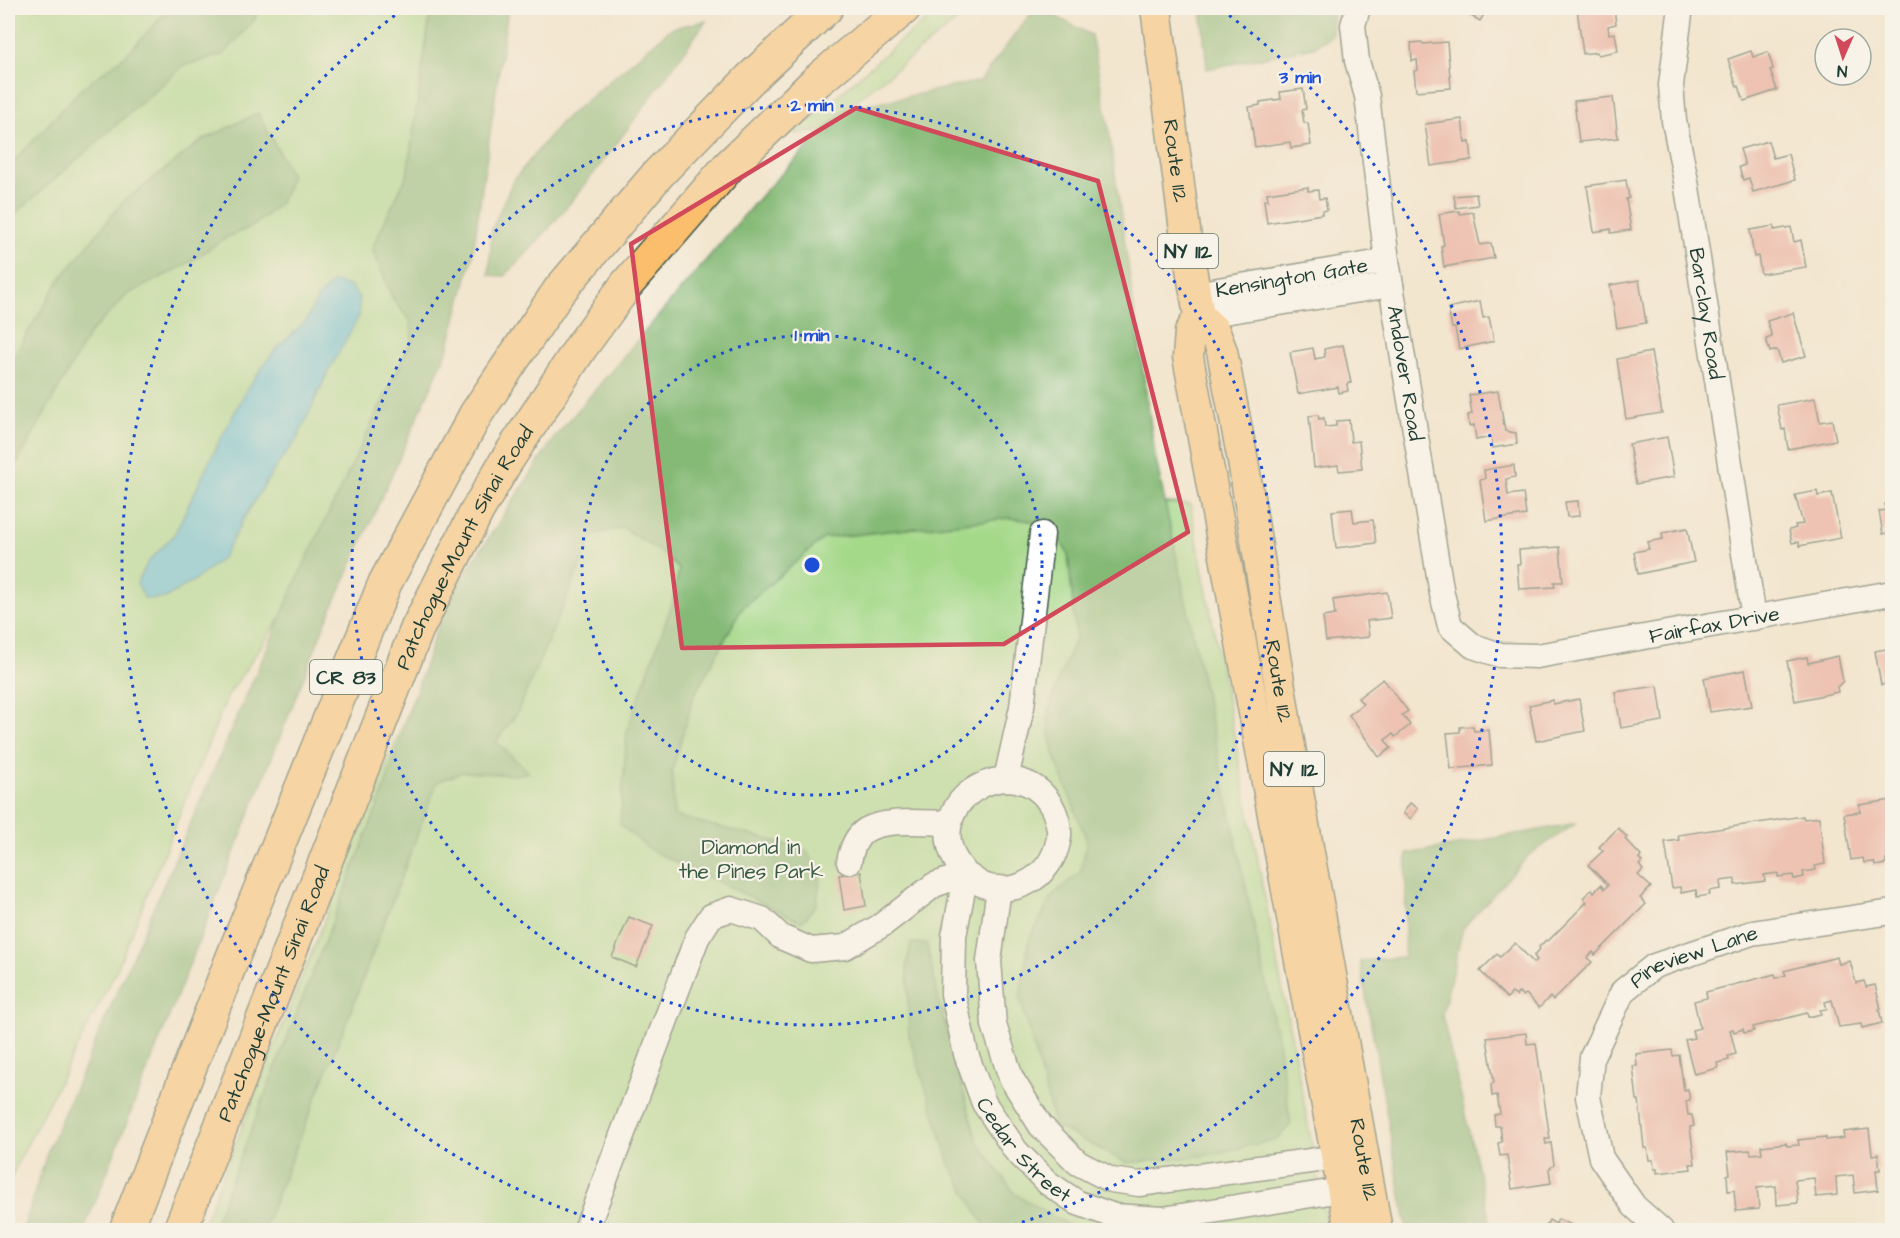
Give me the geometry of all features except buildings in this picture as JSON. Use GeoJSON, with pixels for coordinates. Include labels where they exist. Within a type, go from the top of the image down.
{"type":"FeatureCollection","features":[{"type":"Feature","properties":{"kind":"highway","name":"CR 83"},"geometry":{"type":"LineString","coordinates":[[126,1230],[238,944],[385,583],[476,414],[559,291],[658,174],[750,79],[826,8]]}},
{"type":"Feature","properties":{"kind":"highway","name":"Patchogue-Mount Sinai Road"},"geometry":{"type":"LineString","coordinates":[[180,1230],[417,629],[477,511],[505,462],[627,284],[729,166],[817,81],[904,8]]}},
{"type":"Feature","properties":{"kind":"highway"},"geometry":{"type":"LineString","coordinates":[[525,342],[568,368]]}},
{"type":"Feature","properties":{"kind":"main road","name":"Route 112"},"geometry":{"type":"LineString","coordinates":[[1155,8],[1197,305],[1214,330],[1222,351],[1243,461],[1290,748],[1355,1188],[1350,1230]]}},
{"type":"Feature","properties":{"kind":"main road","name":"Route 112"},"geometry":{"type":"LineString","coordinates":[[1355,1188],[1377,1230]]}},
{"type":"Feature","properties":{"kind":"street","name":"Barclay Road"},"geometry":{"type":"LineString","coordinates":[[1679,8],[1671,85],[1674,121],[1686,181],[1754,618]]}},
{"type":"Feature","properties":{"kind":"street","name":"Andover Road"},"geometry":{"type":"LineString","coordinates":[[1356,16],[1357,62],[1366,96],[1387,261],[1442,594],[1450,626],[1473,646],[1500,655],[1537,656]]}},
{"type":"Feature","properties":{"kind":"street","name":"Kensington Gate"},"geometry":{"type":"LineString","coordinates":[[1197,305],[1387,261]]}},
{"type":"Feature","properties":{"kind":"street","name":"Kensington Gate"},"geometry":{"type":"LineString","coordinates":[[1197,305],[1391,285]]}},
{"type":"Feature","properties":{"kind":"street"},"geometry":{"type":"LineString","coordinates":[[1006,779],[1022,707],[1042,534]]}},
{"type":"Feature","properties":{"kind":"street","name":"Fairfax Drive"},"geometry":{"type":"LineString","coordinates":[[1537,656],[1893,593]]}},
{"type":"Feature","properties":{"kind":"street"},"geometry":{"type":"LineString","coordinates":[[1006,779],[1023,782],[1038,791],[1050,804],[1058,820],[1059,837],[1056,854],[1046,869],[1033,881],[1017,887],[999,888],[981,884],[966,874],[955,859],[952,850],[950,823],[957,805],[970,791],[987,782],[1006,779]]}},
{"type":"Feature","properties":{"kind":"street"},"geometry":{"type":"LineString","coordinates":[[849,862],[852,848],[865,831],[886,824],[950,823]]}},
{"type":"Feature","properties":{"kind":"street","name":"Cedar Street"},"geometry":{"type":"LineString","coordinates":[[966,874],[954,936],[952,994],[966,1054],[984,1103],[1016,1151],[1048,1183],[1077,1203],[1114,1216],[1163,1219],[1355,1188]]}},
{"type":"Feature","properties":{"kind":"street"},"geometry":{"type":"LineString","coordinates":[[586,1230],[697,938],[711,916],[731,909],[762,919],[781,937],[810,950],[845,947],[882,925],[934,885],[966,874]]}},
{"type":"Feature","properties":{"kind":"street","name":"Cedar Street"},"geometry":{"type":"LineString","coordinates":[[999,888],[989,962],[994,1025],[1011,1078],[1041,1126],[1078,1163],[1111,1180],[1139,1184],[1349,1155]]}},
{"type":"Feature","properties":{"kind":"street","name":"Pineview Lane"},"geometry":{"type":"LineString","coordinates":[[1661,1230],[1634,1206],[1601,1158],[1588,1097],[1592,1057],[1623,991],[1654,966],[1752,933],[1893,912]]}},
{"type":"Feature","properties":{"kind":"street"},"geometry":{"type":"LineString","coordinates":[[1198,1176],[1205,1213]]}},
{"type":"Feature","properties":{"kind":"highlighted area"},"geometry":{"type":"Polygon","coordinates":[[[856,108],[1098,181],[1188,532],[1004,644],[682,648],[631,244],[856,108]]]}},
{"type":"Feature","properties":{"kind":"green space"},"geometry":{"type":"Polygon","coordinates":[[[8,8],[431,8],[432,19],[429,315],[325,552],[228,695],[117,969],[8,1185],[8,8]]]}},
{"type":"Feature","properties":{"kind":"green space"},"geometry":{"type":"Polygon","coordinates":[[[170,8],[258,8],[255,19],[224,54],[183,66],[8,220],[8,168],[80,90],[127,54],[170,8]]]}},
{"type":"Feature","properties":{"kind":"green space"},"geometry":{"type":"Polygon","coordinates":[[[431,8],[508,8],[472,258],[448,349],[324,626],[84,1230],[23,1230],[48,1150],[299,575],[412,340],[411,322],[393,299],[372,248],[407,175],[431,8]]]}},
{"type":"Feature","properties":{"kind":"green space"},"geometry":{"type":"Polygon","coordinates":[[[943,8],[973,8],[844,110],[823,131],[794,134],[901,40],[943,8]]]}},
{"type":"Feature","properties":{"kind":"green space"},"geometry":{"type":"Polygon","coordinates":[[[1035,8],[1040,8],[1091,35],[1107,117],[1155,455],[1277,1036],[1291,1124],[1276,1140],[1202,1156],[1127,1163],[1055,1126],[1020,998],[1029,940],[1053,895],[1081,871],[1087,841],[1051,744],[1048,718],[1056,686],[1076,637],[1068,554],[1051,524],[1010,518],[824,538],[742,608],[693,698],[672,771],[674,816],[807,851],[821,876],[816,905],[802,922],[651,850],[620,825],[627,731],[672,604],[679,569],[660,552],[624,528],[594,534],[517,713],[496,742],[529,772],[515,775],[463,772],[437,782],[352,1008],[263,1230],[212,1230],[382,795],[445,604],[555,437],[765,191],[844,110],[980,81],[1035,8]]]}},
{"type":"Feature","properties":{"kind":"green space"},"geometry":{"type":"Polygon","coordinates":[[[1201,8],[1333,8],[1332,35],[1314,47],[1207,69],[1201,8]]]}},
{"type":"Feature","properties":{"kind":"green space"},"geometry":{"type":"Polygon","coordinates":[[[706,21],[610,152],[559,216],[505,276],[489,275],[492,229],[513,181],[560,123],[672,28],[706,21]]]}},
{"type":"Feature","properties":{"kind":"green space"},"geometry":{"type":"Polygon","coordinates":[[[258,113],[291,175],[279,204],[253,226],[227,237],[185,265],[128,294],[89,334],[8,479],[8,366],[59,281],[122,203],[201,141],[258,113]]]}},
{"type":"Feature","properties":{"kind":"green space","name":"Diamond in the Pines Park"},"geometry":{"type":"Polygon","coordinates":[[[530,479],[1190,504],[1328,1230],[201,1230],[422,676],[530,479]]]}},
{"type":"Feature","properties":{"kind":"green space"},"geometry":{"type":"Polygon","coordinates":[[[1577,823],[1529,855],[1463,928],[1442,1015],[1492,1230],[1407,1230],[1360,961],[1404,957],[1407,854],[1577,823]]]}},
{"type":"Feature","properties":{"kind":"green space"},"geometry":{"type":"Polygon","coordinates":[[[911,943],[927,944],[940,1006],[977,1141],[1015,1194],[1076,1230],[987,1230],[950,1164],[909,1035],[907,963],[911,943]]]}},
{"type":"Feature","properties":{"kind":"water"},"geometry":{"type":"Polygon","coordinates":[[[333,282],[350,286],[359,298],[359,316],[327,374],[297,439],[275,468],[223,557],[198,578],[165,598],[145,599],[137,583],[148,562],[174,535],[247,389],[275,350],[306,321],[318,297],[333,282]]]}}]}
